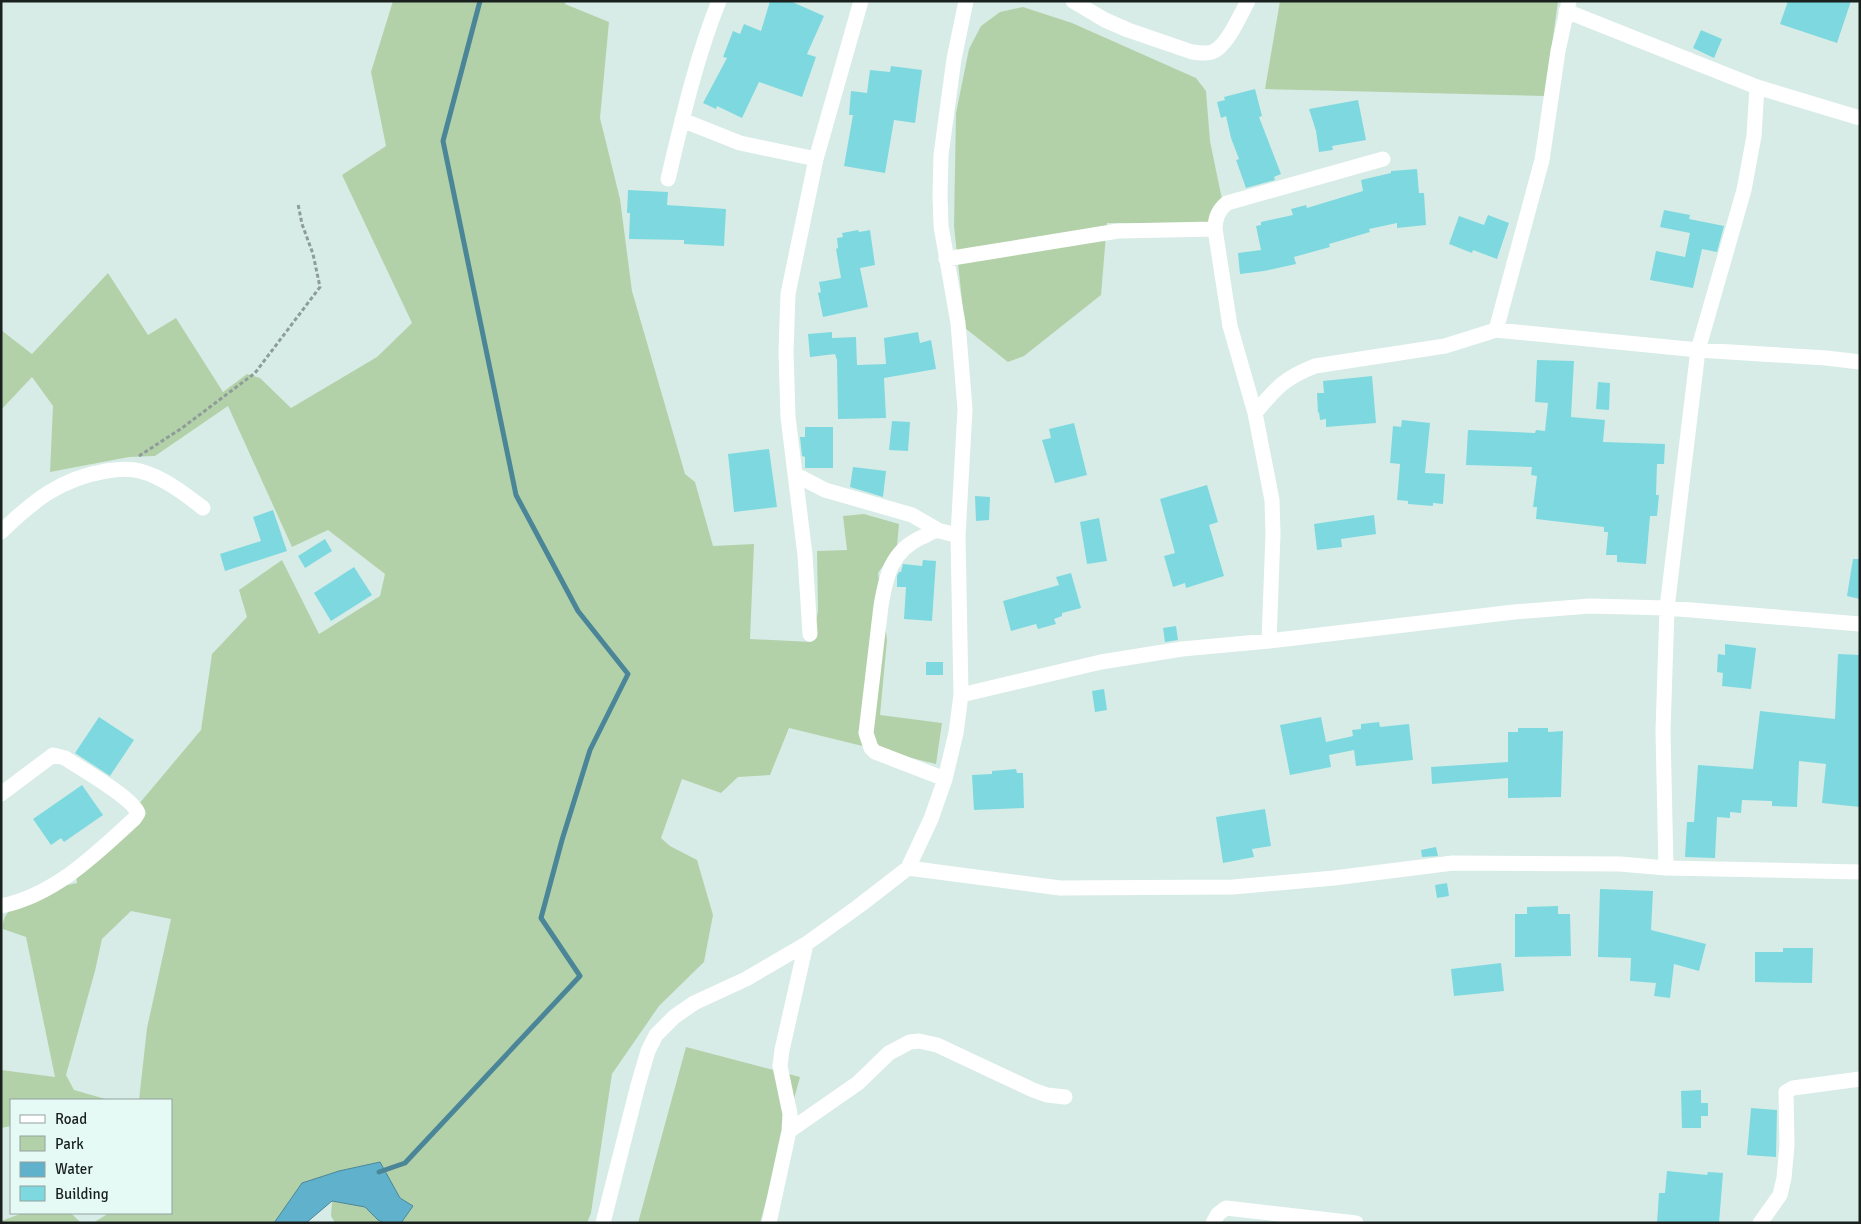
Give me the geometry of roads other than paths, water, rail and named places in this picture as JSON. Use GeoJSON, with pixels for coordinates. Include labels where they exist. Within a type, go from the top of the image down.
{"type":"FeatureCollection","features":[{"type":"Feature","properties":{"kind":"street"},"geometry":{"type":"LineString","coordinates":[[668,179],[682,120],[710,22],[719,1]]}},
{"type":"Feature","properties":{"kind":"street"},"geometry":{"type":"LineString","coordinates":[[810,634],[805,555],[788,417],[786,352],[788,294],[816,159],[861,1]]}},
{"type":"Feature","properties":{"kind":"street"},"geometry":{"type":"LineString","coordinates":[[603,1223],[638,1085],[648,1051],[656,1035],[674,1017],[694,1003],[746,979],[806,944],[908,868],[931,819],[945,778],[956,733],[961,695],[958,536],[965,409],[958,323],[941,226],[941,155],[954,59],[966,1]]}},
{"type":"Feature","properties":{"kind":"street"},"geometry":{"type":"LineString","coordinates":[[1073,1],[1105,20],[1128,30],[1192,52],[1203,53],[1213,52],[1221,46],[1248,1]]}},
{"type":"Feature","properties":{"kind":"street"},"geometry":{"type":"LineString","coordinates":[[1496,330],[1542,160],[1558,51],[1568,6],[1758,87],[1860,118]]}},
{"type":"Feature","properties":{"kind":"street"},"geometry":{"type":"LineString","coordinates":[[1666,868],[1663,731],[1667,608],[1698,350],[1744,190],[1754,136],[1758,87]]}},
{"type":"Feature","properties":{"kind":"street"},"geometry":{"type":"LineString","coordinates":[[682,120],[740,143],[816,159]]}},
{"type":"Feature","properties":{"kind":"street"},"geometry":{"type":"LineString","coordinates":[[1269,641],[1274,534],[1272,500],[1255,413],[1230,326],[1214,229],[1218,214],[1227,203],[1383,159]]}},
{"type":"Feature","properties":{"kind":"street"},"geometry":{"type":"LineString","coordinates":[[946,259],[1118,231],[1214,229]]}},
{"type":"Feature","properties":{"kind":"street"},"geometry":{"type":"LineString","coordinates":[[1255,413],[1276,388],[1296,374],[1315,366],[1445,346],[1496,330],[1698,350],[1860,362]]}},
{"type":"Feature","properties":{"kind":"street"},"geometry":{"type":"LineString","coordinates":[[1,532],[15,518],[58,486],[93,473],[117,469],[139,471],[147,474],[183,493],[203,508]]}},
{"type":"Feature","properties":{"kind":"street"},"geometry":{"type":"LineString","coordinates":[[796,475],[825,490],[912,515],[938,530],[958,536]]}},
{"type":"Feature","properties":{"kind":"street"},"geometry":{"type":"LineString","coordinates":[[938,530],[912,542],[900,551],[890,567],[881,606],[866,733],[870,748],[875,752],[945,778]]}},
{"type":"Feature","properties":{"kind":"street"},"geometry":{"type":"LineString","coordinates":[[961,695],[1101,662],[1182,649],[1269,641],[1514,612],[1590,606],[1667,608],[1860,624]]}},
{"type":"Feature","properties":{"kind":"street"},"geometry":{"type":"LineString","coordinates":[[1,794],[57,755],[65,758],[121,796],[136,807],[138,813],[134,819],[89,860],[54,885],[22,900],[1,906]]}},
{"type":"Feature","properties":{"kind":"street"},"geometry":{"type":"LineString","coordinates":[[908,868],[1060,888],[1233,887],[1354,876],[1453,863],[1620,864],[1666,868],[1860,872]]}},
{"type":"Feature","properties":{"kind":"street"},"geometry":{"type":"LineString","coordinates":[[769,1223],[789,1131],[790,1114],[780,1066],[787,1023],[806,944]]}},
{"type":"Feature","properties":{"kind":"street"},"geometry":{"type":"LineString","coordinates":[[789,1131],[858,1084],[889,1053],[902,1045],[919,1041],[937,1045],[1033,1090],[1047,1095],[1066,1097]]}},
{"type":"Feature","properties":{"kind":"street"},"geometry":{"type":"LineString","coordinates":[[1760,1223],[1780,1195],[1787,1145],[1786,1092],[1793,1088],[1860,1079]]}},
{"type":"Feature","properties":{"kind":"street"},"geometry":{"type":"LineString","coordinates":[[1212,1223],[1218,1214],[1226,1208],[1356,1223]]}},
{"type":"Feature","properties":{"kind":"water"},"geometry":{"type":"Polygon","coordinates":[[[380,1162],[400,1198],[413,1206],[401,1223],[384,1223],[378,1220],[365,1207],[332,1201],[306,1223],[274,1223],[302,1183],[339,1171],[380,1162]]]}},
{"type":"Feature","properties":{"kind":"waterway"},"geometry":{"type":"LineString","coordinates":[[379,1172],[405,1163],[580,976],[541,918],[562,840],[590,750],[628,674],[578,611],[516,495],[443,141],[480,1]]}}]}
